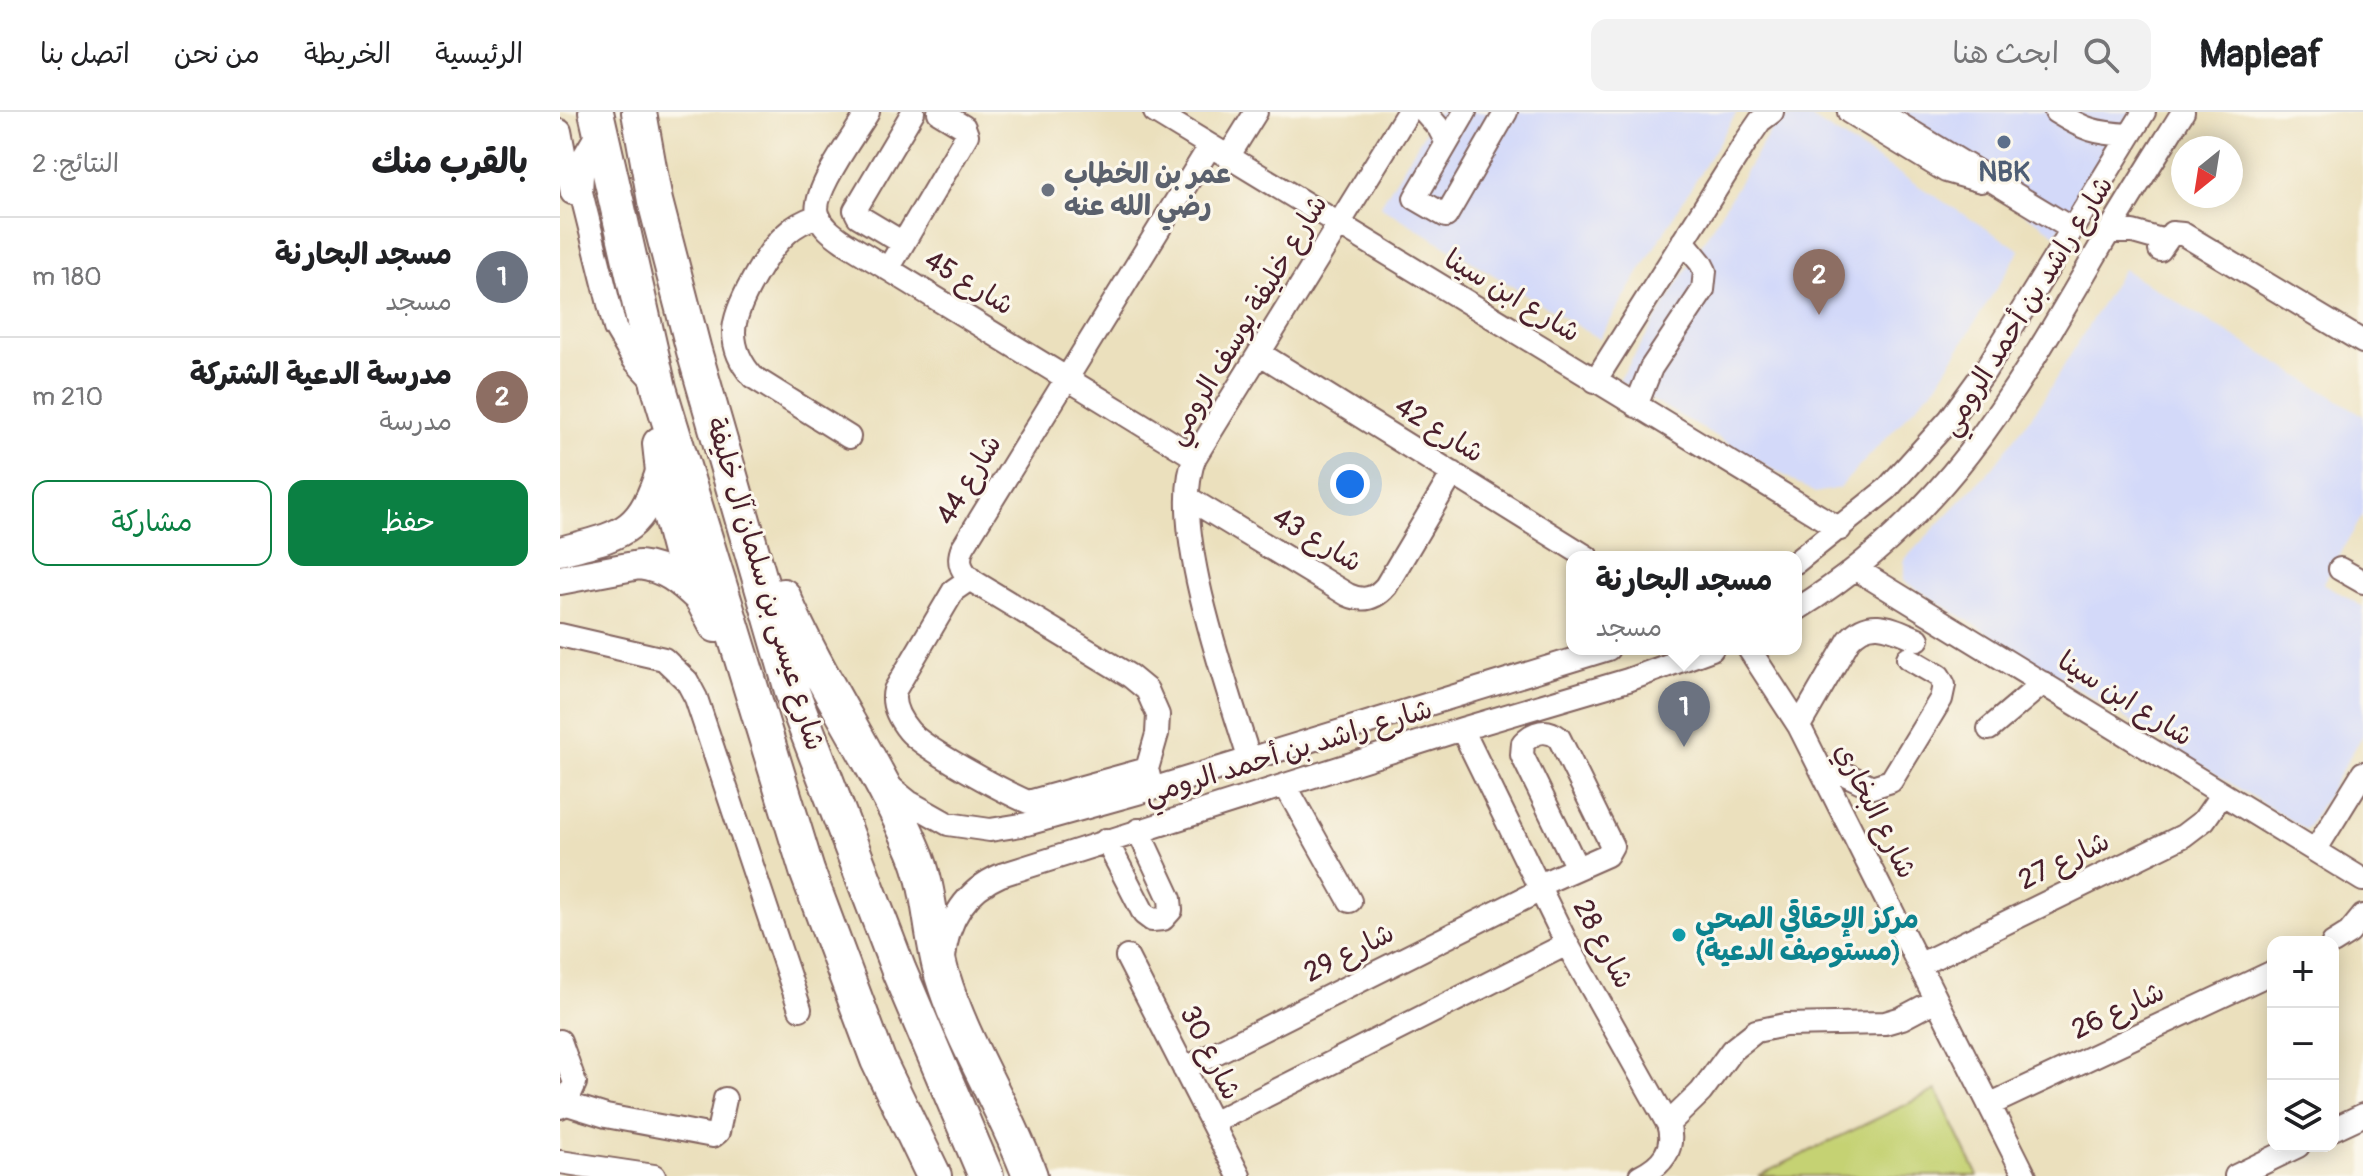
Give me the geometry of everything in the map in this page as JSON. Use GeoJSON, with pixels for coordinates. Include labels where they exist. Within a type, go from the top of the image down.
{"type":"FeatureCollection","features":[{"type":"Feature","properties":{"kind":"highway","name":"شارع عيسى بن سلمان آل خليفة"},"geometry":{"type":"LineString","coordinates":[[639,112],[655,201],[694,351],[793,694],[899,971],[986,1176]]}},
{"type":"Feature","properties":{"kind":"highway","name":"شارع عيسى بن سلمان آل خليفة"},"geometry":{"type":"LineString","coordinates":[[598,120],[659,388],[807,871],[878,1060],[934,1176]]}},
{"type":"Feature","properties":{"kind":"highway"},"geometry":{"type":"LineString","coordinates":[[694,351],[789,611],[915,853],[942,975],[951,1001],[1030,1176]]}},
{"type":"Feature","properties":{"kind":"highway"},"geometry":{"type":"LineString","coordinates":[[659,388],[657,401],[666,499],[682,560],[746,677]]}},
{"type":"Feature","properties":{"kind":"highway"},"geometry":{"type":"LineString","coordinates":[[899,971],[970,1104],[1004,1176]]}},
{"type":"Feature","properties":{"kind":"highway"},"geometry":{"type":"LineString","coordinates":[[878,1060],[918,1176]]}},
{"type":"Feature","properties":{"kind":"main road"},"geometry":{"type":"LineString","coordinates":[[572,548],[613,537],[631,526],[652,497],[662,466]]}},
{"type":"Feature","properties":{"kind":"main road"},"geometry":{"type":"LineString","coordinates":[[572,548],[594,548],[601,560],[572,582]]}},
{"type":"Feature","properties":{"kind":"main road"},"geometry":{"type":"LineString","coordinates":[[572,582],[639,565],[648,566],[675,576],[703,602]]}},
{"type":"Feature","properties":{"kind":"street"},"geometry":{"type":"LineString","coordinates":[[849,437],[753,377],[744,367],[734,342],[736,315],[777,244],[799,224],[818,216],[820,192],[868,112]]}},
{"type":"Feature","properties":{"kind":"street"},"geometry":{"type":"LineString","coordinates":[[903,243],[858,216],[855,207],[913,112]]}},
{"type":"Feature","properties":{"kind":"street"},"geometry":{"type":"LineString","coordinates":[[888,269],[967,135],[964,127],[939,112]]}},
{"type":"Feature","properties":{"kind":"street","name":"شارع ابن سينا"},"geometry":{"type":"LineString","coordinates":[[1155,112],[1840,529]]}},
{"type":"Feature","properties":{"kind":"street","name":"شارع 44"},"geometry":{"type":"LineString","coordinates":[[970,579],[960,566],[963,547],[1067,378],[1219,152],[1256,112]]}},
{"type":"Feature","properties":{"kind":"street","name":"شارع خليفة يوسف الرومي"},"geometry":{"type":"LineString","coordinates":[[1249,758],[1196,571],[1188,498],[1189,475],[1195,457],[1408,112]]}},
{"type":"Feature","properties":{"kind":"street"},"geometry":{"type":"LineString","coordinates":[[1425,112],[1447,143]]}},
{"type":"Feature","properties":{"kind":"street"},"geometry":{"type":"LineString","coordinates":[[1465,112],[1415,198],[1446,216],[1506,112]]}},
{"type":"Feature","properties":{"kind":"street"},"geometry":{"type":"LineString","coordinates":[[1595,381],[1753,130],[1772,112]]}},
{"type":"Feature","properties":{"kind":"street"},"geometry":{"type":"LineString","coordinates":[[1849,112],[1946,171],[1970,180],[1994,182]]}},
{"type":"Feature","properties":{"kind":"street"},"geometry":{"type":"LineString","coordinates":[[1879,112],[2072,229]]}},
{"type":"Feature","properties":{"kind":"street"},"geometry":{"type":"LineString","coordinates":[[2056,112],[2082,129],[2112,163]]}},
{"type":"Feature","properties":{"kind":"street","name":"شارع راشد بن أحمد الرومي"},"geometry":{"type":"LineString","coordinates":[[1802,558],[1887,489],[1928,447],[1969,394],[2144,112]]}},
{"type":"Feature","properties":{"kind":"street","name":"شارع راشد بن أحمد الرومي"},"geometry":{"type":"LineString","coordinates":[[1802,606],[1856,569],[1919,511],[1961,466],[2031,363],[2183,112]]}},
{"type":"Feature","properties":{"kind":"street"},"geometry":{"type":"LineString","coordinates":[[598,120],[579,181],[615,328],[634,360],[659,388]]}},
{"type":"Feature","properties":{"kind":"street"},"geometry":{"type":"LineString","coordinates":[[2082,129],[2102,134],[2129,135]]}},
{"type":"Feature","properties":{"kind":"street"},"geometry":{"type":"LineString","coordinates":[[560,131],[576,213],[596,251]]}},
{"type":"Feature","properties":{"kind":"street"},"geometry":{"type":"LineString","coordinates":[[2130,198],[2162,246]]}},
{"type":"Feature","properties":{"kind":"street","name":"شارع 45"},"geometry":{"type":"LineString","coordinates":[[818,216],[835,235],[888,269],[1195,457]]}},
{"type":"Feature","properties":{"kind":"street"},"geometry":{"type":"LineString","coordinates":[[2109,232],[2133,232],[2162,246]]}},
{"type":"Feature","properties":{"kind":"street"},"geometry":{"type":"LineString","coordinates":[[2162,246],[2172,233],[2183,234],[2363,342]]}},
{"type":"Feature","properties":{"kind":"street"},"geometry":{"type":"LineString","coordinates":[[1636,406],[1651,368],[1703,290],[1705,280],[1701,263],[1683,241]]}},
{"type":"Feature","properties":{"kind":"street"},"geometry":{"type":"LineString","coordinates":[[2023,308],[2030,318],[2040,324],[2054,325]]}},
{"type":"Feature","properties":{"kind":"street"},"geometry":{"type":"LineString","coordinates":[[2003,342],[2016,342],[2026,350],[2031,363]]}},
{"type":"Feature","properties":{"kind":"street","name":"شارع 42"},"geometry":{"type":"LineString","coordinates":[[1259,353],[1577,551]]}},
{"type":"Feature","properties":{"kind":"street","name":"شارع 43"},"geometry":{"type":"LineString","coordinates":[[1188,498],[1348,595],[1367,599],[1386,586],[1453,473]]}},
{"type":"Feature","properties":{"kind":"street","name":"شارع ابن سينا"},"geometry":{"type":"LineString","coordinates":[[1856,569],[2363,880]]}},
{"type":"Feature","properties":{"kind":"street"},"geometry":{"type":"LineString","coordinates":[[2340,569],[2363,582]]}},
{"type":"Feature","properties":{"kind":"street"},"geometry":{"type":"LineString","coordinates":[[970,579],[1130,676],[1147,690],[1156,706],[1159,724],[1149,779],[1028,802],[925,745],[909,731],[896,710],[895,690],[954,590],[970,579]]}},
{"type":"Feature","properties":{"kind":"street"},"geometry":{"type":"LineString","coordinates":[[1799,726],[1849,640],[1860,629],[1875,624],[1885,625],[1913,648],[1944,685],[1941,699],[1891,781],[1872,787],[1843,773]]}},
{"type":"Feature","properties":{"kind":"street"},"geometry":{"type":"LineString","coordinates":[[560,635],[664,659],[677,668],[687,681],[696,698],[800,1009]]}},
{"type":"Feature","properties":{"kind":"street","name":"شارع راشد بن أحمد الرومي"},"geometry":{"type":"LineString","coordinates":[[876,774],[921,810],[948,824],[962,828],[1006,828],[1052,818],[1149,779],[1249,758],[1589,655]]}},
{"type":"Feature","properties":{"kind":"street","name":"شارع راشد بن أحمد الرومي"},"geometry":{"type":"LineString","coordinates":[[942,975],[950,928],[960,908],[976,888],[1001,875],[1069,851],[1654,672],[1697,655]]}},
{"type":"Feature","properties":{"kind":"street","name":"شارع البخاري"},"geometry":{"type":"LineString","coordinates":[[1753,655],[1799,726],[2025,1176]]}},
{"type":"Feature","properties":{"kind":"street"},"geometry":{"type":"LineString","coordinates":[[1558,665],[1555,677],[1560,689],[1570,697]]}},
{"type":"Feature","properties":{"kind":"street"},"geometry":{"type":"LineString","coordinates":[[1513,678],[1524,686],[1528,698],[1523,711]]}},
{"type":"Feature","properties":{"kind":"street"},"geometry":{"type":"LineString","coordinates":[[1989,729],[2043,683]]}},
{"type":"Feature","properties":{"kind":"street"},"geometry":{"type":"LineString","coordinates":[[1348,729],[1345,741],[1350,754],[1361,761]]}},
{"type":"Feature","properties":{"kind":"street","name":"شارع 28"},"geometry":{"type":"LineString","coordinates":[[1462,729],[1567,944],[1668,1124]]}},
{"type":"Feature","properties":{"kind":"street","name":"شارع 29"},"geometry":{"type":"LineString","coordinates":[[1184,1069],[1574,862],[1607,855],[1612,846],[1559,738],[1553,733],[1540,731],[1523,743],[1522,755],[1574,862]]}},
{"type":"Feature","properties":{"kind":"street"},"geometry":{"type":"LineString","coordinates":[[1311,740],[1319,751],[1319,765],[1312,777]]}},
{"type":"Feature","properties":{"kind":"street"},"geometry":{"type":"LineString","coordinates":[[2316,849],[2363,773]]}},
{"type":"Feature","properties":{"kind":"street"},"geometry":{"type":"LineString","coordinates":[[1285,785],[1350,901]]}},
{"type":"Feature","properties":{"kind":"street","name":"شارع 27"},"geometry":{"type":"LineString","coordinates":[[1919,965],[2183,836],[2204,820],[2222,794]]}},
{"type":"Feature","properties":{"kind":"street"},"geometry":{"type":"LineString","coordinates":[[1052,818],[1048,832],[1055,846],[1069,851]]}},
{"type":"Feature","properties":{"kind":"street"},"geometry":{"type":"LineString","coordinates":[[1106,840],[1144,914],[1152,920],[1163,919],[1171,910],[1170,899],[1138,830]]}},
{"type":"Feature","properties":{"kind":"street"},"geometry":{"type":"LineString","coordinates":[[2339,939],[2361,926]]}},
{"type":"Feature","properties":{"kind":"street"},"geometry":{"type":"LineString","coordinates":[[1212,1123],[1567,944]]}},
{"type":"Feature","properties":{"kind":"street","name":"شارع 30"},"geometry":{"type":"LineString","coordinates":[[1127,957],[1239,1176]]}},
{"type":"Feature","properties":{"kind":"street","name":"شارع 26"},"geometry":{"type":"LineString","coordinates":[[1989,1105],[2267,975]]}},
{"type":"Feature","properties":{"kind":"street"},"geometry":{"type":"LineString","coordinates":[[1640,1176],[1658,1166],[1666,1156],[1671,1140],[1668,1124],[1701,1092],[1732,1050],[1756,1031],[1785,1025],[1885,1023],[1902,1018],[1936,1000]]}},
{"type":"Feature","properties":{"kind":"street"},"geometry":{"type":"LineString","coordinates":[[560,1041],[575,1083],[562,1105],[713,1136],[718,1132],[725,1099]]}},
{"type":"Feature","properties":{"kind":"street"},"geometry":{"type":"LineString","coordinates":[[2339,1126],[2363,1115]]}},
{"type":"Feature","properties":{"kind":"street"},"geometry":{"type":"LineString","coordinates":[[2236,1176],[2286,1152]]}},
{"type":"Feature","properties":{"kind":"street"},"geometry":{"type":"LineString","coordinates":[[560,1162],[654,1176]]}},
{"type":"Feature","properties":{"kind":"shaded area"},"geometry":{"type":"Polygon","coordinates":[[[1437,112],[1737,112],[1599,339],[1380,206],[1437,112]]]}},
{"type":"Feature","properties":{"kind":"shaded area"},"geometry":{"type":"Polygon","coordinates":[[[1868,112],[2131,112],[2056,234],[1868,112]]]}},
{"type":"Feature","properties":{"kind":"shaded area"},"geometry":{"type":"Polygon","coordinates":[[[1805,114],[2020,250],[1937,384],[1839,488],[1815,493],[1619,381],[1777,120],[1805,114]]]}},
{"type":"Feature","properties":{"kind":"shaded area"},"geometry":{"type":"Polygon","coordinates":[[[2123,269],[2363,415],[2363,515],[2323,583],[2363,607],[2363,735],[2306,830],[1904,581],[1904,560],[1993,467],[2041,403],[2123,269]]]}},
{"type":"Feature","properties":{"kind":"green space"},"geometry":{"type":"Polygon","coordinates":[[[1936,1090],[1978,1176],[1758,1176],[1936,1090]]]}},
{"type":"Feature","properties":{"kind":"place","name":"NBK"},"geometry":{"type":"Point","coordinates":[2004,142]}},
{"type":"Feature","properties":{"kind":"place","name":"عمر بن الخطاب رضي الله عنه"},"geometry":{"type":"Point","coordinates":[1048,190]}},
{"type":"Feature","properties":{"kind":"place","name":"مدرسة الدعية الشتركة"},"geometry":{"type":"Point","coordinates":[1819,315]}},
{"type":"Feature","properties":{"kind":"place","name":"مسجد البحارنة"},"geometry":{"type":"Point","coordinates":[1684,747]}},
{"type":"Feature","properties":{"kind":"place","name":"مركز الإحقاقي الصحي (مستوصف الدعية)"},"geometry":{"type":"Point","coordinates":[1679,935]}}]}
